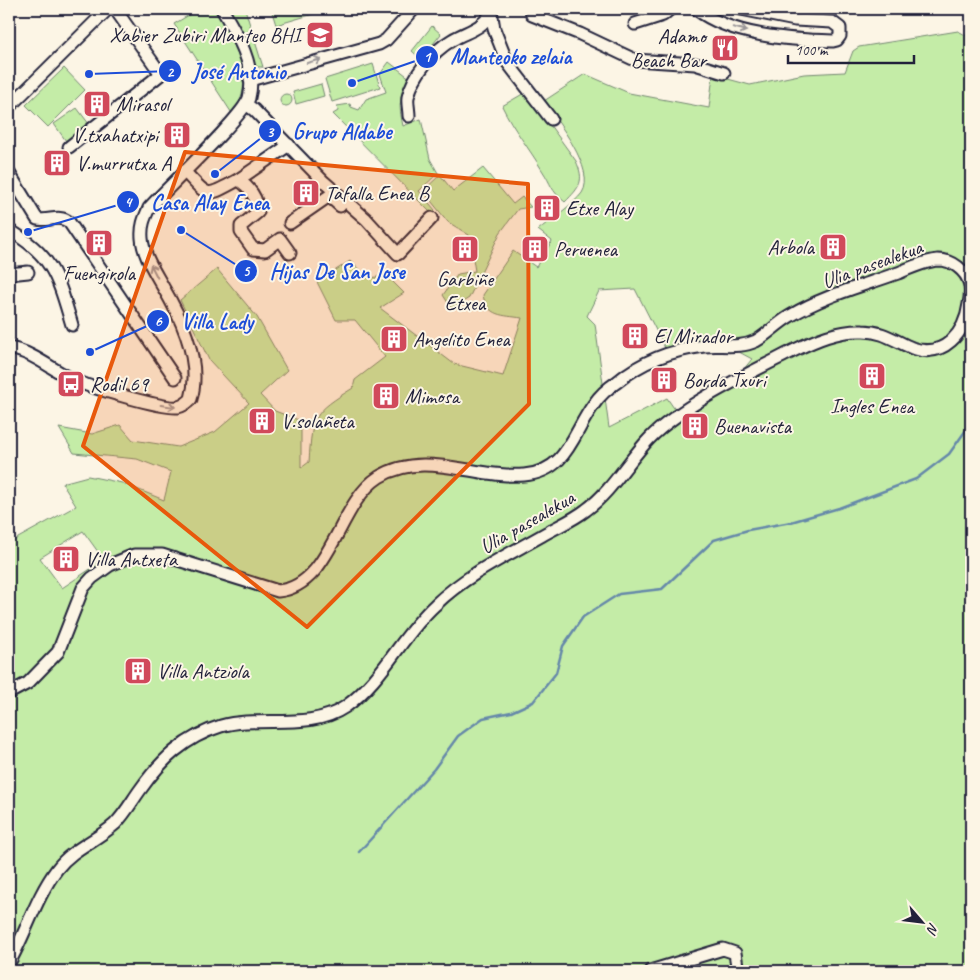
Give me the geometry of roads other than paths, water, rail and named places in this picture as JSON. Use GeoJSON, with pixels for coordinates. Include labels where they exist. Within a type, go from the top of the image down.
{"type":"FeatureCollection","features":[{"type":"Feature","properties":{"kind":"street"},"geometry":{"type":"LineString","coordinates":[[9,107],[108,9]]}},
{"type":"Feature","properties":{"kind":"street"},"geometry":{"type":"LineString","coordinates":[[69,147],[161,74],[115,9]]}},
{"type":"Feature","properties":{"kind":"street"},"geometry":{"type":"LineString","coordinates":[[9,348],[26,353],[74,380],[109,392],[177,407],[191,399],[195,377],[187,340],[173,304],[144,251],[142,224],[149,208],[246,104],[250,80],[240,40],[222,9]]}},
{"type":"Feature","properties":{"kind":"street"},"geometry":{"type":"LineString","coordinates":[[250,80],[379,44],[386,40],[414,9]]}},
{"type":"Feature","properties":{"kind":"street"},"geometry":{"type":"LineString","coordinates":[[531,9],[532,15],[635,60],[695,64],[724,73]]}},
{"type":"Feature","properties":{"kind":"street"},"geometry":{"type":"LineString","coordinates":[[550,9],[550,22]]}},
{"type":"Feature","properties":{"kind":"street"},"geometry":{"type":"LineString","coordinates":[[634,24],[663,15],[670,9]]}},
{"type":"Feature","properties":{"kind":"street"},"geometry":{"type":"LineString","coordinates":[[696,9],[711,12],[722,24],[795,40],[833,42],[840,36],[840,28],[832,22],[795,20],[741,9]]}},
{"type":"Feature","properties":{"kind":"street"},"geometry":{"type":"LineString","coordinates":[[410,116],[408,98],[416,78],[428,61],[438,50],[453,39],[483,25],[490,12]]}},
{"type":"Feature","properties":{"kind":"street"},"geometry":{"type":"LineString","coordinates":[[490,12],[507,62],[551,119]]}},
{"type":"Feature","properties":{"kind":"street"},"geometry":{"type":"LineString","coordinates":[[246,104],[334,192],[361,215],[398,254],[432,218]]}},
{"type":"Feature","properties":{"kind":"street"},"geometry":{"type":"LineString","coordinates":[[182,173],[204,193],[212,194],[238,180],[289,145]]}},
{"type":"Feature","properties":{"kind":"street"},"geometry":{"type":"LineString","coordinates":[[9,173],[37,219],[43,221],[60,218],[69,222],[175,378]]}},
{"type":"Feature","properties":{"kind":"street"},"geometry":{"type":"LineString","coordinates":[[238,180],[244,184],[258,202],[258,212],[242,226],[241,232],[254,249],[265,250],[280,239],[290,253]]}},
{"type":"Feature","properties":{"kind":"street"},"geometry":{"type":"LineString","coordinates":[[290,223],[329,196],[354,218],[361,215]]}},
{"type":"Feature","properties":{"kind":"street"},"geometry":{"type":"LineString","coordinates":[[9,230],[30,244],[45,258],[56,274],[72,326]]}},
{"type":"Feature","properties":{"kind":"street","name":"Ulia pasealekua"},"geometry":{"type":"LineString","coordinates":[[9,693],[28,683],[58,652],[83,588],[92,578],[110,565],[134,555],[162,555],[278,591],[290,590],[303,582],[316,569],[363,490],[378,478],[396,469],[417,464],[526,475],[547,470],[561,459],[596,400],[624,376],[652,360],[676,352],[706,346],[747,344],[758,340],[792,315],[825,300],[935,260],[956,265],[970,280],[971,291],[968,312],[956,338],[946,346],[930,350],[918,350],[881,333],[868,331],[840,332],[795,350],[672,419],[650,438],[598,502],[567,524],[544,533],[465,579],[434,605],[407,634],[387,667],[349,704],[332,715],[306,720],[247,722],[224,725],[202,734],[177,748],[151,775],[113,825],[71,853],[60,866],[49,881],[9,963]]}},
{"type":"Feature","properties":{"kind":"street"},"geometry":{"type":"LineString","coordinates":[[9,274],[28,272]]}},
{"type":"Feature","properties":{"kind":"street"},"geometry":{"type":"LineString","coordinates":[[650,971],[723,949],[735,953],[737,966],[734,971]]}},
{"type":"Feature","properties":{"kind":"waterway"},"geometry":{"type":"LineString","coordinates":[[359,852],[434,769],[458,736],[483,718],[511,712],[533,702],[556,673],[563,646],[583,617],[619,594],[662,589],[714,540],[748,530],[791,522],[839,508],[916,479],[949,454],[971,423]]}},
{"type":"Feature","properties":{"kind":"place","name":"Xabier Zubiri Manteo BHI"},"geometry":{"type":"Point","coordinates":[320,35]}},
{"type":"Feature","properties":{"kind":"place","name":"Adamo Beach Bar"},"geometry":{"type":"Point","coordinates":[725,48]}},
{"type":"Feature","properties":{"kind":"place","name":"José Antonio"},"geometry":{"type":"Point","coordinates":[89,74]}},
{"type":"Feature","properties":{"kind":"place","name":"Manteoko zelaia"},"geometry":{"type":"Point","coordinates":[352,83]}},
{"type":"Feature","properties":{"kind":"place","name":"Mirasol"},"geometry":{"type":"Point","coordinates":[97,104]}},
{"type":"Feature","properties":{"kind":"place","name":"V.txahatxipi"},"geometry":{"type":"Point","coordinates":[177,135]}},
{"type":"Feature","properties":{"kind":"place","name":"V.murrutxa A"},"geometry":{"type":"Point","coordinates":[57,163]}},
{"type":"Feature","properties":{"kind":"place","name":"Grupo Aldabe"},"geometry":{"type":"Point","coordinates":[215,174]}},
{"type":"Feature","properties":{"kind":"place","name":"Tafalla Enea B"},"geometry":{"type":"Point","coordinates":[306,193]}},
{"type":"Feature","properties":{"kind":"place","name":"Etxe Alay"},"geometry":{"type":"Point","coordinates":[547,208]}},
{"type":"Feature","properties":{"kind":"place","name":"Hijas De San Jose"},"geometry":{"type":"Point","coordinates":[181,230]}},
{"type":"Feature","properties":{"kind":"place","name":"Casa Alay Enea"},"geometry":{"type":"Point","coordinates":[28,232]}},
{"type":"Feature","properties":{"kind":"place","name":"Fuengirola"},"geometry":{"type":"Point","coordinates":[99,243]}},
{"type":"Feature","properties":{"kind":"place","name":"Arbola"},"geometry":{"type":"Point","coordinates":[833,247]}},
{"type":"Feature","properties":{"kind":"place","name":"Garbiñe Etxea"},"geometry":{"type":"Point","coordinates":[465,249]}},
{"type":"Feature","properties":{"kind":"place","name":"Peruenea"},"geometry":{"type":"Point","coordinates":[535,249]}},
{"type":"Feature","properties":{"kind":"place","name":"El Mirador"},"geometry":{"type":"Point","coordinates":[635,336]}},
{"type":"Feature","properties":{"kind":"place","name":"Angelito Enea"},"geometry":{"type":"Point","coordinates":[394,339]}},
{"type":"Feature","properties":{"kind":"place","name":"Villa Lady"},"geometry":{"type":"Point","coordinates":[90,352]}},
{"type":"Feature","properties":{"kind":"place","name":"Ingles Enea"},"geometry":{"type":"Point","coordinates":[872,376]}},
{"type":"Feature","properties":{"kind":"place","name":"Borda Txuri"},"geometry":{"type":"Point","coordinates":[664,380]}},
{"type":"Feature","properties":{"kind":"place","name":"Rodil 69"},"geometry":{"type":"Point","coordinates":[71,384]}},
{"type":"Feature","properties":{"kind":"place","name":"Mimosa"},"geometry":{"type":"Point","coordinates":[386,396]}},
{"type":"Feature","properties":{"kind":"place","name":"V.solañeta"},"geometry":{"type":"Point","coordinates":[262,421]}},
{"type":"Feature","properties":{"kind":"place","name":"Buenavista"},"geometry":{"type":"Point","coordinates":[695,426]}},
{"type":"Feature","properties":{"kind":"place","name":"Villa Antxeta"},"geometry":{"type":"Point","coordinates":[66,559]}},
{"type":"Feature","properties":{"kind":"place","name":"Villa Antziola"},"geometry":{"type":"Point","coordinates":[138,671]}}]}
